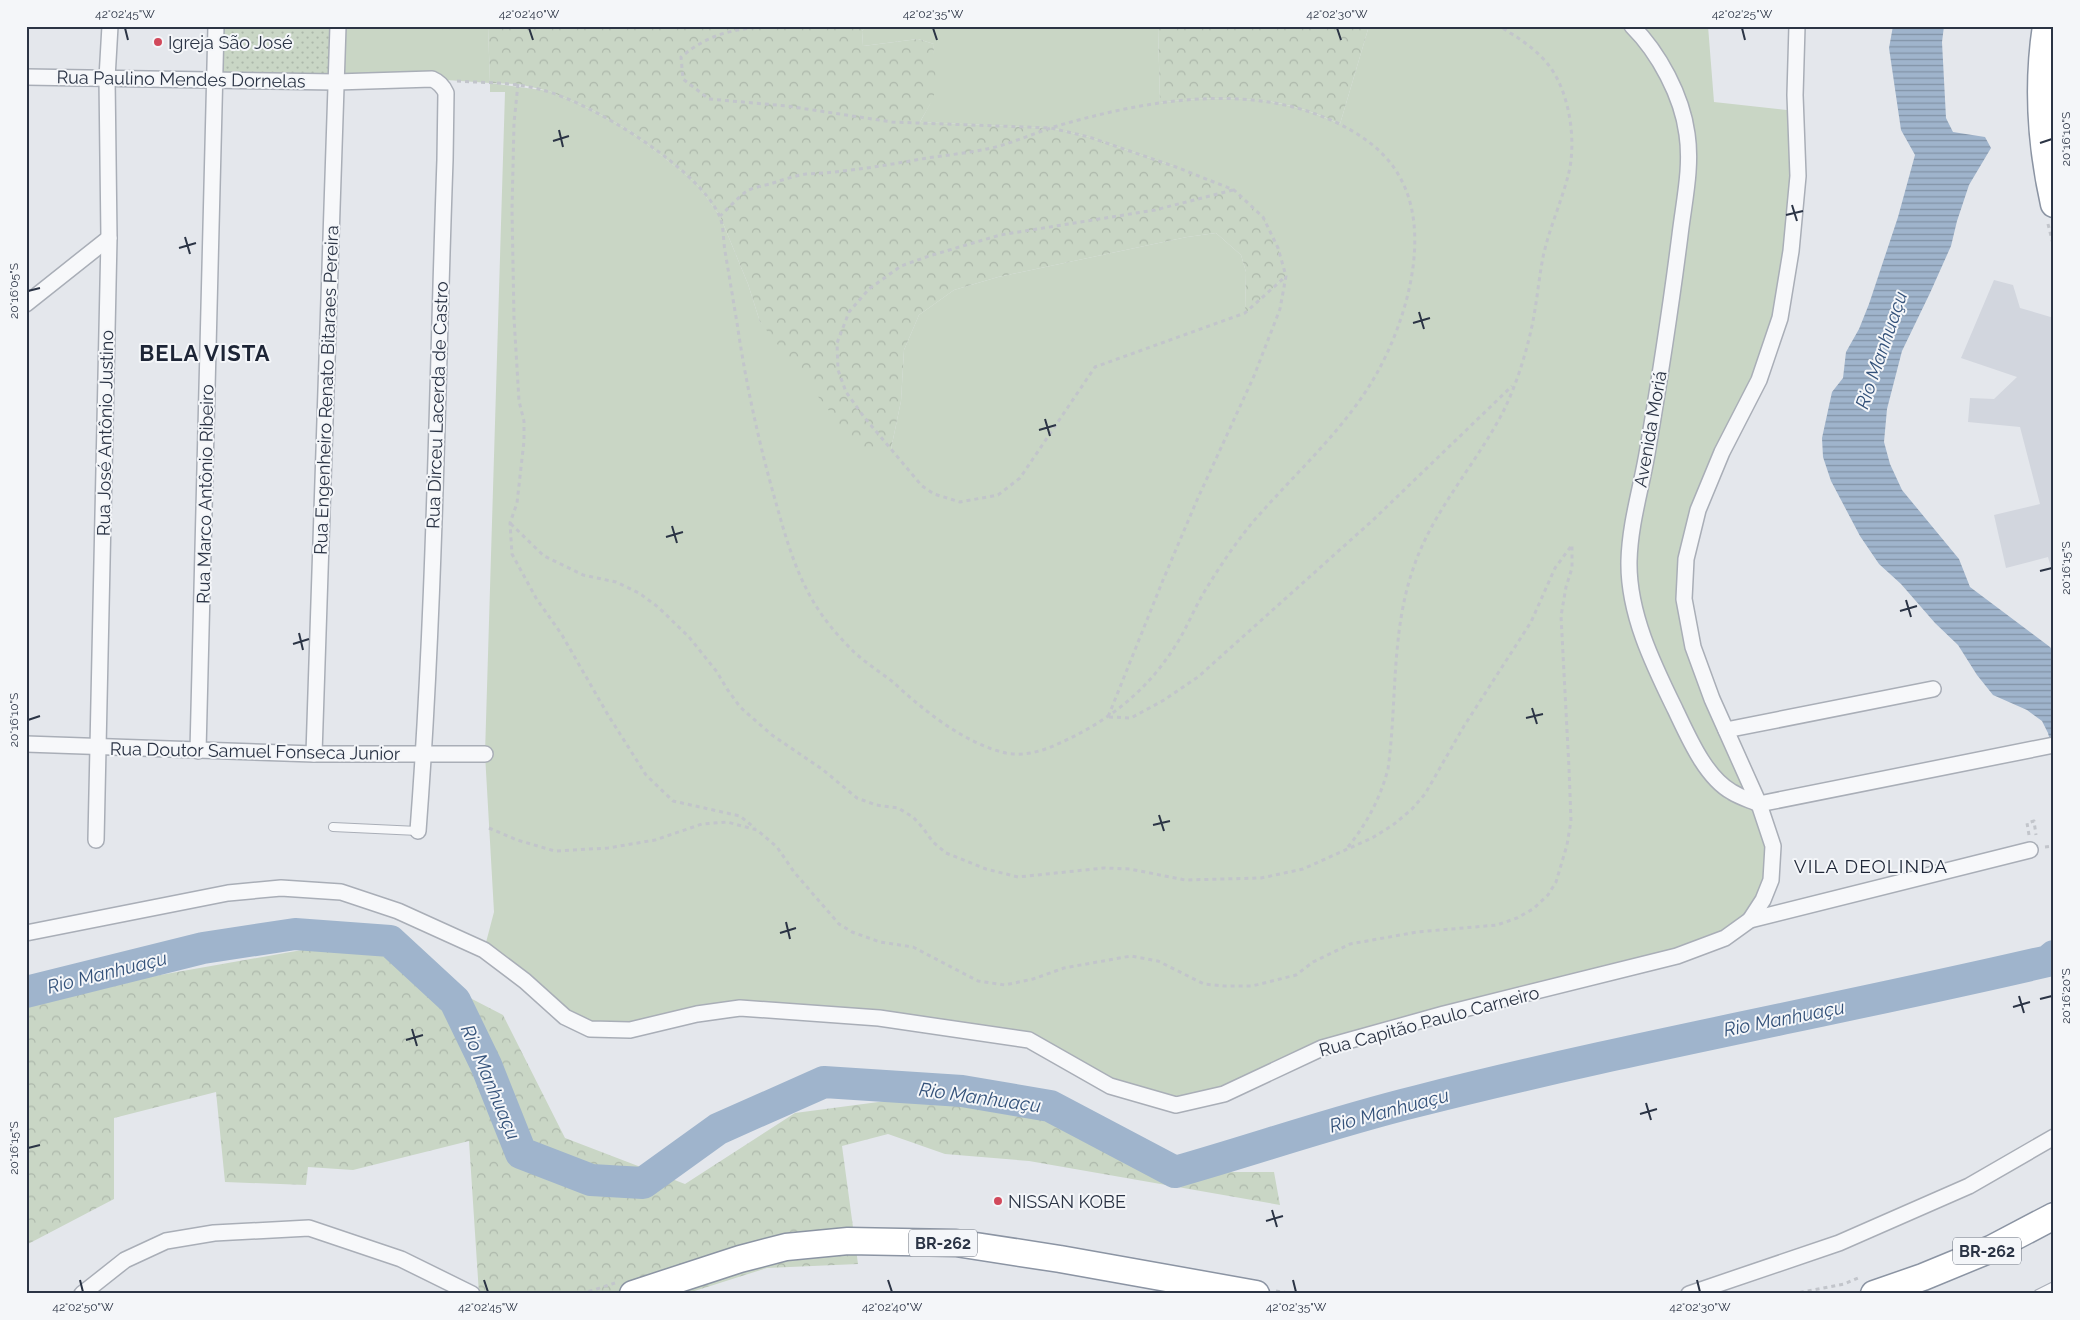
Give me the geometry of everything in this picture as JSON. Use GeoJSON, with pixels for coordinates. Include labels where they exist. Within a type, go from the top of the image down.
{"type":"FeatureCollection","features":[{"type":"Feature","properties":{"kind":"highway"},"geometry":{"type":"LineString","coordinates":[[2046,26],[2041,58],[2041,112],[2048,177],[2054,204]]}},
{"type":"Feature","properties":{"kind":"highway","name":"BR-262"},"geometry":{"type":"LineString","coordinates":[[1874,1294],[1924,1277],[1991,1249],[2054,1216]]}},
{"type":"Feature","properties":{"kind":"highway","name":"BR-262"},"geometry":{"type":"LineString","coordinates":[[633,1294],[740,1259],[786,1247],[848,1241],[956,1243],[1256,1294]]}},
{"type":"Feature","properties":{"kind":"street","name":"Rua José Antônio Justino"},"geometry":{"type":"LineString","coordinates":[[96,840],[109,238],[107,78],[110,26]]}},
{"type":"Feature","properties":{"kind":"street","name":"Rua Marco Antônio Ribeiro"},"geometry":{"type":"LineString","coordinates":[[198,751],[216,26]]}},
{"type":"Feature","properties":{"kind":"street","name":"Rua Engenheiro Renato Bitaraes Pereira"},"geometry":{"type":"LineString","coordinates":[[314,754],[338,26]]}},
{"type":"Feature","properties":{"kind":"street","name":"Avenida Moriá"},"geometry":{"type":"LineString","coordinates":[[1632,26],[1659,61],[1672,87],[1683,114],[1689,148],[1688,174],[1670,312],[1648,450],[1632,521],[1629,562],[1632,594],[1650,659],[1704,766],[1730,791],[1759,804]]}},
{"type":"Feature","properties":{"kind":"street"},"geometry":{"type":"LineString","coordinates":[[1750,920],[1763,900],[1770,880],[1772,846],[1759,804],[1726,730],[1694,647],[1684,600],[1686,559],[1698,510],[1722,452],[1759,380],[1780,318],[1791,251],[1798,176],[1795,95],[1797,26]]}},
{"type":"Feature","properties":{"kind":"street","name":"Rua Paulino Mendes Dornelas"},"geometry":{"type":"LineString","coordinates":[[26,77],[336,82]]}},
{"type":"Feature","properties":{"kind":"street"},"geometry":{"type":"LineString","coordinates":[[336,82],[432,80]]}},
{"type":"Feature","properties":{"kind":"street","name":"Rua Dirceu Lacerda de Castro"},"geometry":{"type":"LineString","coordinates":[[418,832],[424,755],[446,93],[441,85],[432,80]]}},
{"type":"Feature","properties":{"kind":"street"},"geometry":{"type":"LineString","coordinates":[[26,304],[109,238]]}},
{"type":"Feature","properties":{"kind":"street"},"geometry":{"type":"LineString","coordinates":[[1726,730],[1933,689]]}},
{"type":"Feature","properties":{"kind":"street","name":"Rua Doutor Samuel Fonseca Junior"},"geometry":{"type":"LineString","coordinates":[[26,744],[314,754],[485,754]]}},
{"type":"Feature","properties":{"kind":"street"},"geometry":{"type":"LineString","coordinates":[[1759,804],[2054,745]]}},
{"type":"Feature","properties":{"kind":"street"},"geometry":{"type":"LineString","coordinates":[[1750,920],[2030,850]]}},
{"type":"Feature","properties":{"kind":"street","name":"Rua Capitão Paulo Carneiro"},"geometry":{"type":"LineString","coordinates":[[26,933],[228,893],[281,888],[341,892],[398,911],[484,950],[525,981],[565,1017],[590,1029],[630,1030],[697,1014],[740,1008],[880,1018],[1029,1040],[1110,1086],[1176,1105],[1224,1094],[1322,1048],[1444,1014],[1677,956],[1725,938],[1750,920]]}},
{"type":"Feature","properties":{"kind":"street"},"geometry":{"type":"LineString","coordinates":[[1689,1294],[1847,1240],[1970,1186],[2054,1137]]}},
{"type":"Feature","properties":{"kind":"street"},"geometry":{"type":"LineString","coordinates":[[82,1294],[125,1260],[166,1241],[214,1233],[309,1228],[401,1259],[472,1294]]}},
{"type":"Feature","properties":{"kind":"lane"},"geometry":{"type":"LineString","coordinates":[[333,826],[418,832]]}},
{"type":"Feature","properties":{"kind":"lane"},"geometry":{"type":"LineString","coordinates":[[2038,1294],[2054,1286]]}},
{"type":"Feature","properties":{"kind":"path"},"geometry":{"type":"LineString","coordinates":[[770,26],[735,29],[698,43],[681,57],[683,79],[709,99],[787,106],[892,122],[1051,128],[1089,137],[1176,167],[1234,190],[1264,217],[1278,248],[1286,276],[1280,309],[1269,341],[1197,500],[1108,717]]}},
{"type":"Feature","properties":{"kind":"path"},"geometry":{"type":"LineString","coordinates":[[1346,849],[1374,808],[1383,788],[1388,769],[1403,608],[1411,573],[1422,544],[1504,410],[1526,349],[1551,226],[1569,173],[1572,136],[1570,120],[1558,80],[1550,66],[1540,55],[1499,26]]}},
{"type":"Feature","properties":{"kind":"path"},"geometry":{"type":"LineString","coordinates":[[432,80],[518,84],[549,91],[588,108],[630,131],[695,182],[720,216],[744,369],[766,470],[795,566],[822,615],[858,656],[951,728],[994,750],[1014,755],[1043,751],[1074,737],[1108,717],[1135,696],[1155,674],[1172,652],[1201,596],[1235,544],[1328,438],[1351,410],[1376,374],[1401,321],[1412,275],[1414,234],[1407,196],[1399,174],[1384,156],[1363,137],[1340,124],[1306,110],[1259,100],[1182,99],[1092,116],[991,148],[837,172],[801,175],[749,190],[720,216]]}},
{"type":"Feature","properties":{"kind":"path"},"geometry":{"type":"LineString","coordinates":[[510,523],[544,556],[583,575],[616,582],[639,593],[658,608],[689,637],[717,672],[726,689],[740,707],[772,735],[822,769],[857,798],[898,808],[913,817],[933,842],[946,853],[986,869],[1018,877],[1104,868],[1130,869],[1185,880],[1261,878],[1303,869],[1372,838],[1393,825],[1412,809],[1425,794],[1469,718],[1531,622],[1555,568],[1572,545],[1572,568],[1566,587],[1561,616],[1565,672],[1570,821],[1562,866],[1556,882],[1548,895],[1533,909],[1517,918],[1496,924],[1417,932],[1350,944],[1313,962],[1296,975],[1252,986],[1204,984],[1158,961],[1131,956],[1064,968],[1033,979],[1005,984],[978,981],[913,947],[880,942],[852,932],[839,924],[794,872],[777,847],[740,816],[673,802],[646,776],[562,635],[536,598],[512,554],[510,523],[517,503],[524,441],[524,421],[518,401],[512,210],[514,123],[518,84]]}},
{"type":"Feature","properties":{"kind":"path"},"geometry":{"type":"LineString","coordinates":[[1234,190],[1154,210],[1000,235],[928,256],[902,266],[870,289],[848,312],[837,343],[838,370],[846,392],[864,417],[922,486],[934,494],[960,502],[998,495],[1020,478],[1095,367],[1245,313],[1286,276]]}},
{"type":"Feature","properties":{"kind":"path"},"geometry":{"type":"LineString","coordinates":[[1108,717],[1131,718],[1164,700],[1198,677],[1373,520],[1494,406],[1514,384]]}},
{"type":"Feature","properties":{"kind":"path"},"geometry":{"type":"LineString","coordinates":[[489,828],[517,840],[555,851],[608,848],[655,840],[702,824],[727,822],[757,830]]}},
{"type":"Feature","properties":{"kind":"shaded area"},"geometry":{"type":"Polygon","coordinates":[[[1994,280],[2013,285],[2020,308],[2054,318],[2054,578],[2048,557],[2006,568],[1994,515],[2040,504],[2020,427],[1968,422],[1970,398],[1994,399],[2017,377],[1961,358],[1994,280]]]}},
{"type":"Feature","properties":{"kind":"green space"},"geometry":{"type":"Polygon","coordinates":[[[216,26],[338,26],[336,82],[215,80],[216,26]]]}},
{"type":"Feature","properties":{"kind":"green space"},"geometry":{"type":"Polygon","coordinates":[[[338,26],[488,26],[490,83],[432,79],[336,82],[338,26]]]}},
{"type":"Feature","properties":{"kind":"green space"},"geometry":{"type":"Polygon","coordinates":[[[488,26],[866,26],[862,31],[863,46],[918,39],[934,44],[936,85],[930,105],[920,122],[1051,128],[1089,137],[1176,167],[1234,190],[1263,217],[1278,248],[1286,276],[1245,313],[1246,272],[1241,255],[1216,233],[1187,237],[998,277],[954,290],[919,315],[904,350],[901,401],[891,449],[858,448],[760,322],[748,284],[720,216],[695,182],[630,131],[588,108],[549,91],[518,84],[490,83],[488,26]]]}},
{"type":"Feature","properties":{"kind":"green space"},"geometry":{"type":"Polygon","coordinates":[[[866,26],[1158,26],[1160,103],[1206,99],[1268,101],[1312,112],[1340,124],[1369,26],[1708,26],[1714,102],[1795,111],[1798,176],[1780,318],[1698,510],[1684,599],[1773,846],[1763,900],[1725,938],[1444,1014],[1176,1105],[1110,1086],[1029,1040],[740,1008],[590,1029],[484,950],[494,912],[485,754],[505,92],[490,92],[490,83],[549,91],[588,108],[630,131],[695,182],[720,216],[748,284],[760,322],[891,449],[901,401],[904,350],[919,315],[954,290],[998,277],[1187,237],[1216,233],[1241,255],[1246,272],[1245,312],[1286,276],[1176,167],[1089,137],[1051,128],[920,122],[930,104],[934,44],[918,39],[863,46],[862,31],[866,26]]]}},
{"type":"Feature","properties":{"kind":"green space"},"geometry":{"type":"Polygon","coordinates":[[[1158,26],[1369,26],[1340,124],[1298,108],[1269,101],[1205,99],[1160,103],[1158,26]]]}},
{"type":"Feature","properties":{"kind":"green space"},"geometry":{"type":"Polygon","coordinates":[[[358,940],[503,1015],[565,1138],[685,1184],[795,1113],[962,1091],[1050,1106],[1175,1172],[1274,1172],[1280,1205],[1029,1161],[945,1154],[888,1134],[842,1146],[858,1264],[767,1268],[685,1294],[479,1294],[469,1141],[353,1170],[308,1167],[306,1185],[225,1182],[216,1092],[114,1118],[114,1199],[28,1244],[26,1241],[26,1003],[70,991],[358,940]]]}},
{"type":"Feature","properties":{"kind":"water"},"geometry":{"type":"Polygon","coordinates":[[[1893,26],[1944,26],[1942,42],[1946,118],[1953,132],[1985,137],[1991,148],[1969,185],[1951,246],[1902,351],[1887,409],[1884,442],[1890,464],[1902,490],[1959,559],[1970,587],[2050,647],[2054,653],[2054,756],[2048,733],[2042,721],[2027,710],[1993,695],[1977,675],[1958,645],[1935,623],[1901,584],[1879,564],[1860,536],[1831,481],[1823,457],[1822,438],[1832,392],[1843,378],[1846,352],[1859,329],[1869,304],[1898,217],[1915,155],[1901,130],[1889,48],[1893,26]]]}},
{"type":"Feature","properties":{"kind":"waterway","name":"Rio Manhuaçu"},"geometry":{"type":"LineString","coordinates":[[26,992],[203,948],[295,934],[390,941],[455,1001],[486,1065],[521,1153],[591,1180],[643,1183],[718,1129],[824,1082],[962,1091],[1050,1106],[1175,1172],[1357,1117],[1418,1101],[1653,1046],[2048,961],[2054,956]]}},
{"type":"Feature","properties":{"kind":"place","name":"Igreja São José"},"geometry":{"type":"Point","coordinates":[158,42]}},
{"type":"Feature","properties":{"kind":"place","name":"NISSAN KOBE"},"geometry":{"type":"Point","coordinates":[998,1201]}},
{"type":"Feature","properties":{"kind":"district","name":"BELA VISTA"},"geometry":{"type":"Point","coordinates":[205,353]}},
{"type":"Feature","properties":{"kind":"district","name":"VILA DEOLINDA"},"geometry":{"type":"Point","coordinates":[1871,866]}}]}
